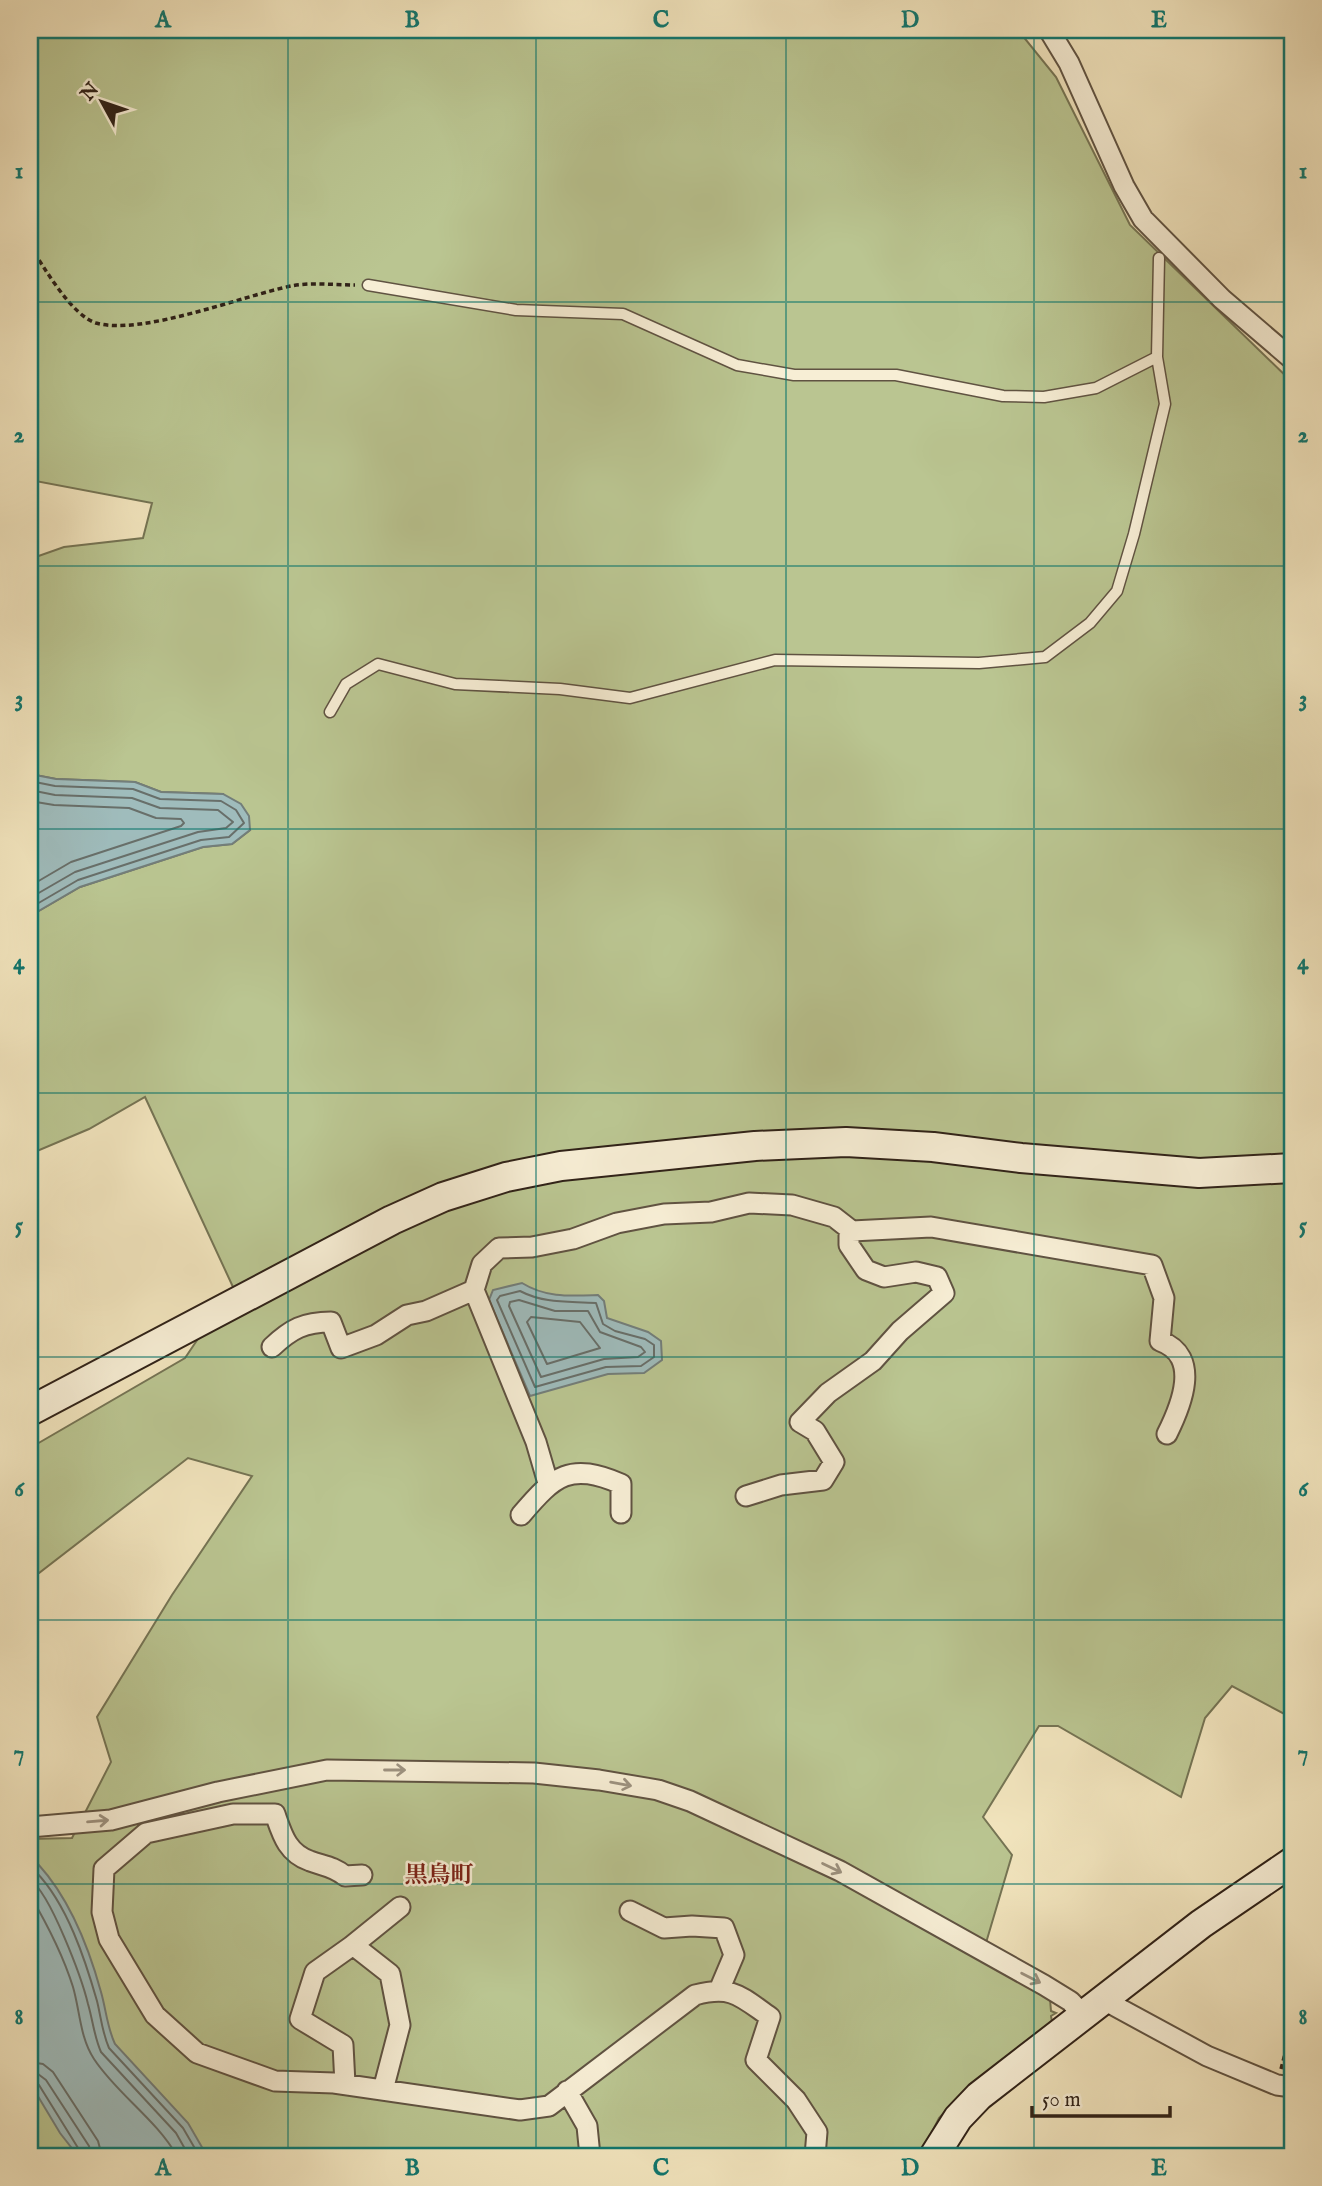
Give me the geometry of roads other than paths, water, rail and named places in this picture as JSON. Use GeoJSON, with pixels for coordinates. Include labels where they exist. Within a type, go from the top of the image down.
{"type":"FeatureCollection","features":[{"type":"Feature","properties":{"kind":"street"},"geometry":{"type":"LineString","coordinates":[[1049,30],[1069,63],[1124,186],[1143,219],[1222,299],[1292,359]]}},
{"type":"Feature","properties":{"kind":"street"},"geometry":{"type":"LineString","coordinates":[[30,1410],[392,1220],[443,1197],[506,1177],[561,1166],[755,1146],[846,1142],[933,1147],[1021,1158],[1199,1173],[1292,1168]]}},
{"type":"Feature","properties":{"kind":"street"},"geometry":{"type":"LineString","coordinates":[[548,1483],[536,1441],[474,1290],[482,1264],[499,1248],[532,1247],[573,1239],[617,1223],[664,1214],[711,1212],[750,1203],[792,1205],[834,1217],[852,1231],[931,1227],[1152,1265],[1164,1298],[1160,1341],[1172,1345],[1186,1367],[1182,1405],[1167,1434]]}},
{"type":"Feature","properties":{"kind":"street"},"geometry":{"type":"LineString","coordinates":[[746,1496],[781,1485],[823,1480],[834,1462],[815,1431],[800,1422],[828,1393],[873,1361],[900,1331],[944,1293],[937,1278],[916,1272],[884,1277],[866,1270],[849,1245],[849,1235]]}},
{"type":"Feature","properties":{"kind":"street"},"geometry":{"type":"LineString","coordinates":[[272,1347],[292,1329],[310,1322],[331,1322],[341,1348],[376,1335],[407,1315],[426,1311],[474,1290]]}},
{"type":"Feature","properties":{"kind":"street"},"geometry":{"type":"LineString","coordinates":[[521,1515],[548,1483],[592,1472],[621,1484],[621,1513]]}},
{"type":"Feature","properties":{"kind":"street"},"geometry":{"type":"LineString","coordinates":[[30,1827],[111,1820],[218,1792],[327,1770],[534,1773],[658,1790],[690,1801],[839,1871],[1070,2001],[1092,2006],[1207,2056],[1285,2086]]}},
{"type":"Feature","properties":{"kind":"street"},"geometry":{"type":"LineString","coordinates":[[362,1875],[345,1876],[332,1866],[308,1861],[285,1844],[275,1814],[233,1814],[146,1833],[104,1869],[102,1912],[109,1939],[155,2015],[184,2044],[197,2053],[275,2081],[345,2084],[520,2110],[549,2106],[695,1995],[720,1988],[743,1998],[769,2017],[756,2060],[796,2100],[817,2132],[815,2156]]}},
{"type":"Feature","properties":{"kind":"street"},"geometry":{"type":"LineString","coordinates":[[934,2156],[958,2118],[979,2096],[1201,1924],[1292,1862]]}},
{"type":"Feature","properties":{"kind":"street"},"geometry":{"type":"LineString","coordinates":[[345,2084],[343,2045],[300,2019],[316,1972],[400,1907]]}},
{"type":"Feature","properties":{"kind":"street"},"geometry":{"type":"LineString","coordinates":[[629,1911],[664,1928],[724,1928],[734,1955],[720,1988]]}},
{"type":"Feature","properties":{"kind":"street"},"geometry":{"type":"LineString","coordinates":[[353,1945],[390,1974],[400,2025],[383,2090]]}},
{"type":"Feature","properties":{"kind":"street"},"geometry":{"type":"LineString","coordinates":[[567,2091],[587,2126],[590,2156]]}},
{"type":"Feature","properties":{"kind":"lane"},"geometry":{"type":"LineString","coordinates":[[330,712],[346,684],[379,664],[455,684],[560,689],[630,698],[775,660],[979,663],[1045,657],[1090,623],[1117,591],[1135,534],[1165,404],[1157,357],[1159,258]]}},
{"type":"Feature","properties":{"kind":"lane"},"geometry":{"type":"LineString","coordinates":[[368,285],[516,310],[622,314],[737,365],[794,375],[896,375],[1003,396],[1044,397],[1096,388],[1157,357]]}},
{"type":"Feature","properties":{"kind":"water"},"geometry":{"type":"Polygon","coordinates":[[[30,774],[56,779],[135,782],[161,792],[223,794],[241,804],[249,816],[250,830],[232,844],[203,847],[80,887],[30,916],[30,774]]]}},
{"type":"Feature","properties":{"kind":"water"},"geometry":{"type":"Polygon","coordinates":[[[522,1283],[549,1294],[598,1295],[604,1301],[607,1318],[648,1332],[661,1341],[662,1360],[644,1373],[608,1374],[530,1396],[489,1300],[493,1290],[522,1283]]]}},
{"type":"Feature","properties":{"kind":"water"},"geometry":{"type":"Polygon","coordinates":[[[38,1864],[59,1892],[84,1941],[115,2044],[188,2123],[203,2149],[253,2156],[78,2156],[60,2133],[30,2083],[30,1865],[38,1864]]]}},
{"type":"Feature","properties":{"kind":"district","name":"黒鳥町"},"geometry":{"type":"Point","coordinates":[439,1874]}}]}
